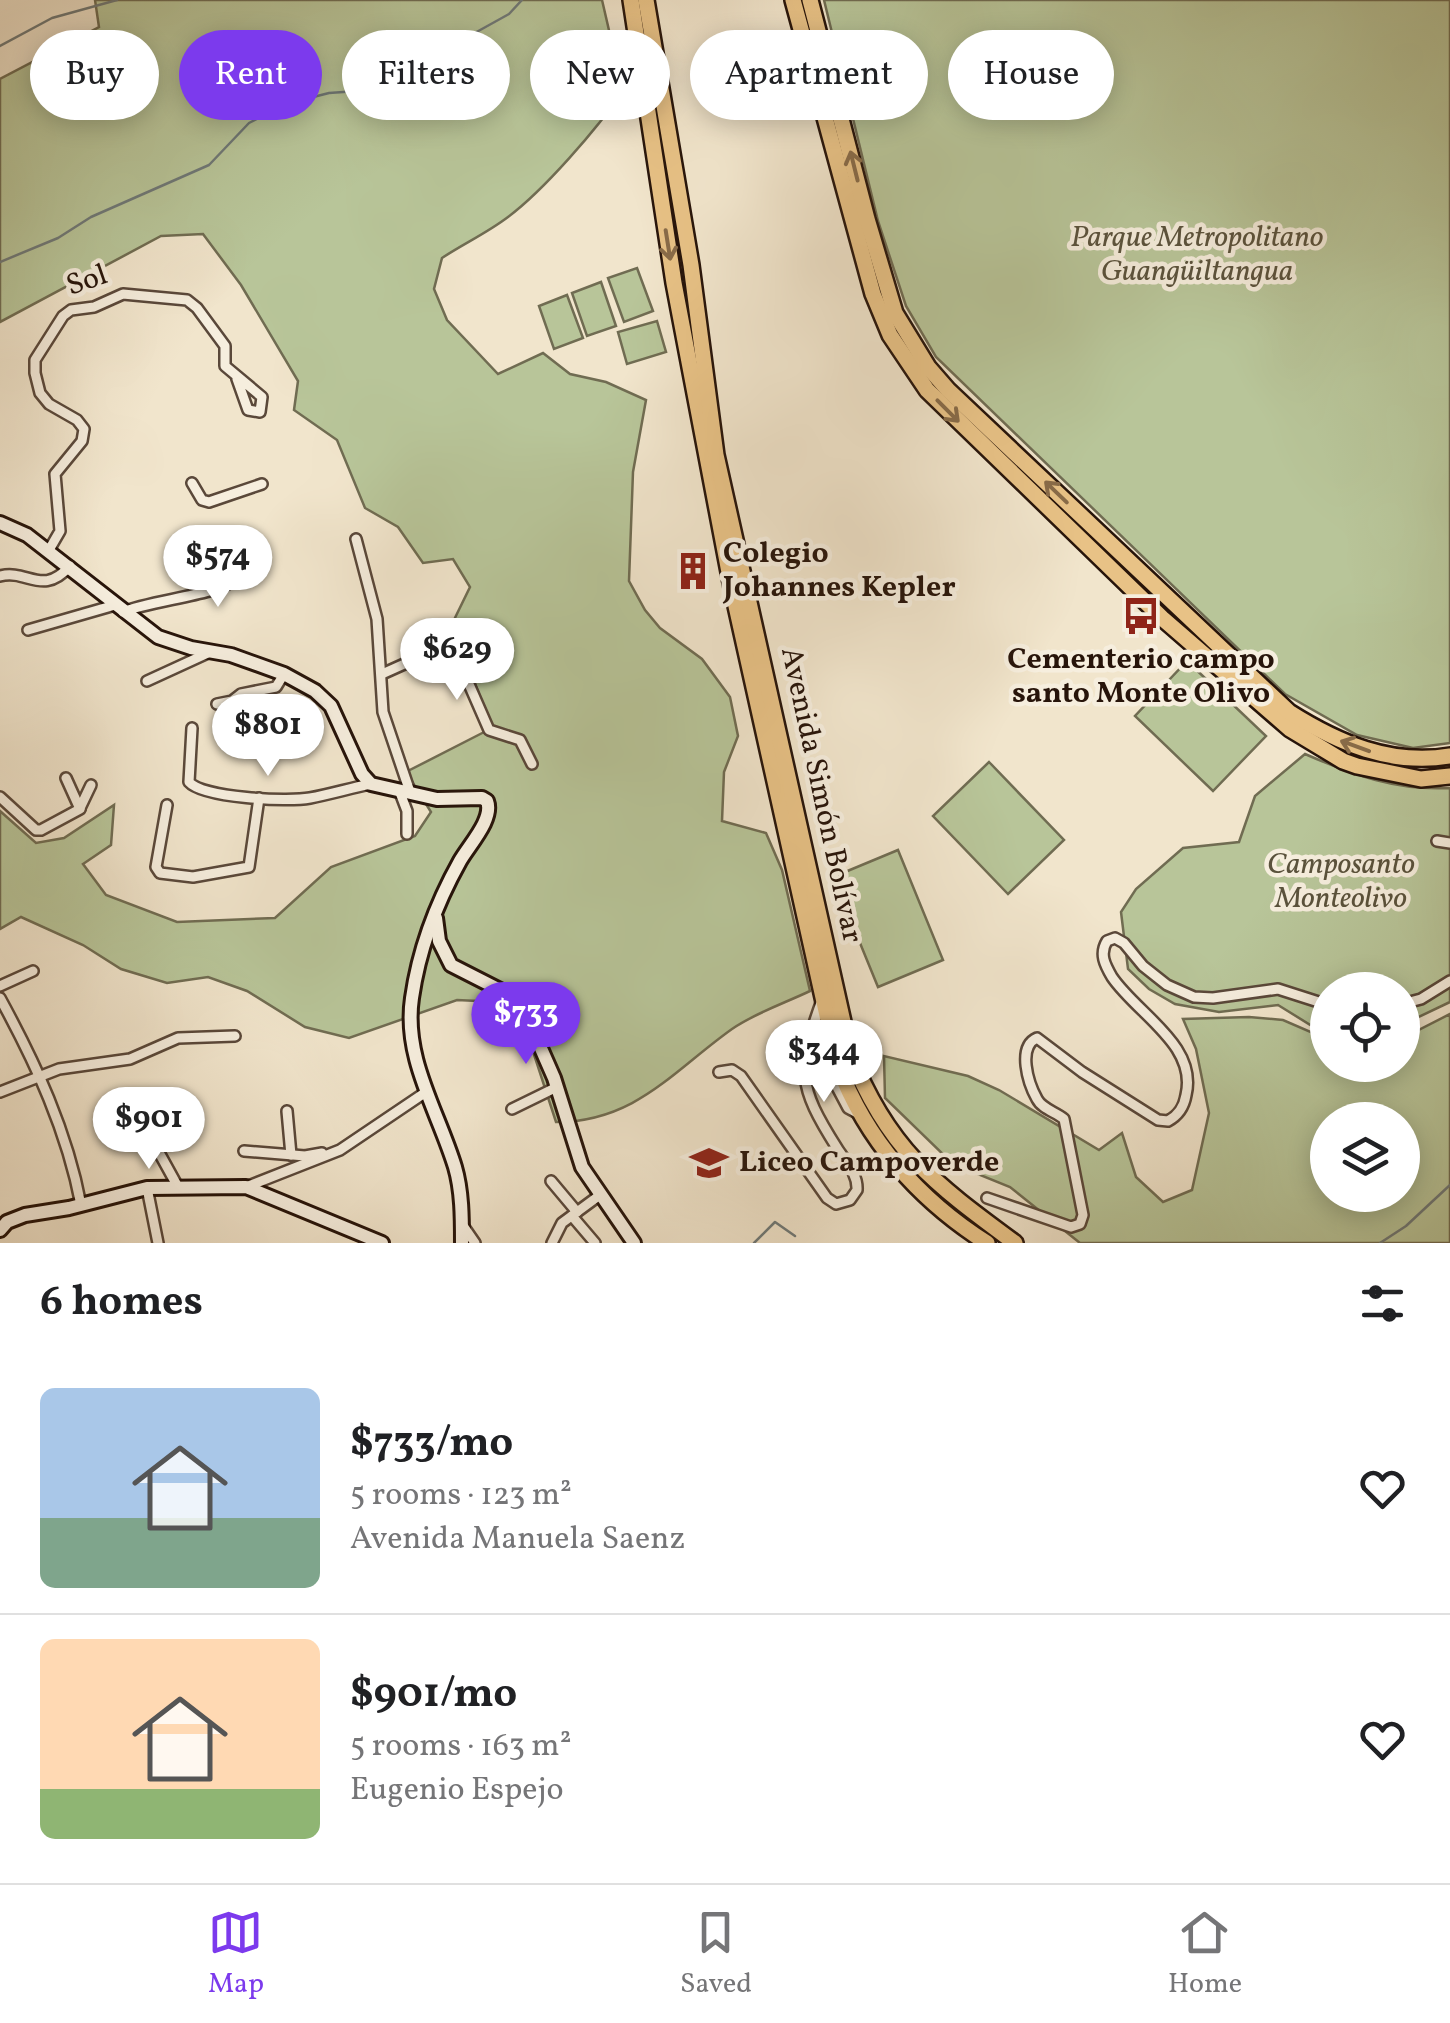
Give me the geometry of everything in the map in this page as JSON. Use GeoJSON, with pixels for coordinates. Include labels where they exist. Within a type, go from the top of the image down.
{"type":"FeatureCollection","features":[{"type":"Feature","properties":{"kind":"highway","name":"Avenida Simón Bolívar"},"geometry":{"type":"LineString","coordinates":[[628,0],[674,283],[724,550],[829,997],[862,1084],[906,1154],[936,1185],[1015,1243]]}},
{"type":"Feature","properties":{"kind":"highway","name":"Avenida Simón Bolívar"},"geometry":{"type":"LineString","coordinates":[[646,0],[651,30]]}},
{"type":"Feature","properties":{"kind":"highway"},"geometry":{"type":"LineString","coordinates":[[656,0],[656,30]]}},
{"type":"Feature","properties":{"kind":"highway"},"geometry":{"type":"LineString","coordinates":[[794,0],[873,294],[890,335],[927,390],[1091,550],[1251,697],[1314,745],[1342,761],[1394,776],[1450,776]]}},
{"type":"Feature","properties":{"kind":"highway"},"geometry":{"type":"LineString","coordinates":[[810,0],[895,313],[928,367],[1289,712],[1342,742],[1376,754],[1403,759],[1450,756]]}},
{"type":"Feature","properties":{"kind":"highway","name":"Avenida Simón Bolívar"},"geometry":{"type":"LineString","coordinates":[[665,120],[706,360],[716,455],[829,997],[838,1065],[859,1114],[899,1169],[964,1228],[987,1243]]}},
{"type":"Feature","properties":{"kind":"highway"},"geometry":{"type":"LineString","coordinates":[[1091,550],[1103,537]]}},
{"type":"Feature","properties":{"kind":"street","name":"Sol"},"geometry":{"type":"LineString","coordinates":[[49,550],[60,531],[56,474],[82,442],[84,429],[40,393],[36,374],[35,360],[62,316],[122,294],[187,300],[198,308],[225,346],[225,366],[237,379]]}},
{"type":"Feature","properties":{"kind":"street"},"geometry":{"type":"LineString","coordinates":[[192,483],[205,502],[262,484]]}},
{"type":"Feature","properties":{"kind":"street"},"geometry":{"type":"LineString","coordinates":[[0,524],[28,534],[158,637],[231,655],[284,674],[315,691],[330,706],[362,774],[371,784]]}},
{"type":"Feature","properties":{"kind":"street"},"geometry":{"type":"LineString","coordinates":[[28,630],[212,592],[236,578],[250,536]]}},
{"type":"Feature","properties":{"kind":"street"},"geometry":{"type":"LineString","coordinates":[[356,539],[377,620],[383,712],[405,791],[407,834]]}},
{"type":"Feature","properties":{"kind":"street"},"geometry":{"type":"LineString","coordinates":[[0,576],[8,574],[40,582],[60,576],[70,566]]}},
{"type":"Feature","properties":{"kind":"street"},"geometry":{"type":"LineString","coordinates":[[382,674],[451,642],[489,730],[520,740],[532,764]]}},
{"type":"Feature","properties":{"kind":"street"},"geometry":{"type":"LineString","coordinates":[[147,682],[212,652]]}},
{"type":"Feature","properties":{"kind":"street"},"geometry":{"type":"LineString","coordinates":[[217,704],[276,687],[284,674]]}},
{"type":"Feature","properties":{"kind":"street"},"geometry":{"type":"LineString","coordinates":[[192,728],[192,787],[259,798],[306,799],[371,784],[457,801],[482,798],[490,807],[437,906],[420,960],[410,1022],[426,1092],[455,1168],[462,1243]]}},
{"type":"Feature","properties":{"kind":"street"},"geometry":{"type":"LineString","coordinates":[[66,778],[80,808]]}},
{"type":"Feature","properties":{"kind":"street"},"geometry":{"type":"LineString","coordinates":[[0,798],[36,830],[42,830],[80,808],[91,784]]}},
{"type":"Feature","properties":{"kind":"street"},"geometry":{"type":"LineString","coordinates":[[167,805],[156,867],[160,873],[193,877],[248,867],[259,798]]}},
{"type":"Feature","properties":{"kind":"street"},"geometry":{"type":"LineString","coordinates":[[1437,841],[1450,842]]}},
{"type":"Feature","properties":{"kind":"street"},"geometry":{"type":"LineString","coordinates":[[437,906],[439,942],[451,965],[493,984],[529,1020],[557,1086],[574,1147],[634,1243]]}},
{"type":"Feature","properties":{"kind":"street"},"geometry":{"type":"LineString","coordinates":[[987,1198],[1071,1228],[1080,1224],[1083,1215],[1064,1119],[1036,1099],[1026,1063],[1030,1041],[1044,1041],[1082,1072],[1158,1120],[1168,1121],[1182,1108],[1188,1080],[1184,1060],[1112,977],[1104,961],[1107,941],[1114,938],[1124,943],[1167,986],[1194,997],[1278,989],[1310,999]]}},
{"type":"Feature","properties":{"kind":"street"},"geometry":{"type":"LineString","coordinates":[[0,986],[34,972]]}},
{"type":"Feature","properties":{"kind":"street"},"geometry":{"type":"LineString","coordinates":[[1420,1000],[1450,982]]}},
{"type":"Feature","properties":{"kind":"street"},"geometry":{"type":"LineString","coordinates":[[719,1072],[732,1070],[741,1076],[818,1186],[836,1204],[850,1200],[857,1182],[816,1113],[803,1076],[804,1058],[829,997]]}},
{"type":"Feature","properties":{"kind":"street"},"geometry":{"type":"LineString","coordinates":[[0,998],[40,1076],[64,1136],[80,1205]]}},
{"type":"Feature","properties":{"kind":"street"},"geometry":{"type":"LineString","coordinates":[[0,1092],[59,1070],[130,1058],[178,1038],[235,1036]]}},
{"type":"Feature","properties":{"kind":"street"},"geometry":{"type":"LineString","coordinates":[[804,1058],[816,1055],[822,1059],[842,1099],[859,1114]]}},
{"type":"Feature","properties":{"kind":"street"},"geometry":{"type":"LineString","coordinates":[[512,1109],[557,1086]]}},
{"type":"Feature","properties":{"kind":"street"},"geometry":{"type":"LineString","coordinates":[[2,1224],[25,1215],[147,1188],[246,1186],[340,1150],[426,1092]]}},
{"type":"Feature","properties":{"kind":"street"},"geometry":{"type":"LineString","coordinates":[[287,1111],[291,1155]]}},
{"type":"Feature","properties":{"kind":"street"},"geometry":{"type":"LineString","coordinates":[[151,1138],[178,1187]]}},
{"type":"Feature","properties":{"kind":"street"},"geometry":{"type":"LineString","coordinates":[[244,1150],[291,1155],[340,1150]]}},
{"type":"Feature","properties":{"kind":"street"},"geometry":{"type":"LineString","coordinates":[[551,1181],[595,1243]]}},
{"type":"Feature","properties":{"kind":"street"},"geometry":{"type":"LineString","coordinates":[[246,1186],[382,1243]]}},
{"type":"Feature","properties":{"kind":"street"},"geometry":{"type":"LineString","coordinates":[[147,1188],[158,1243]]}},
{"type":"Feature","properties":{"kind":"street"},"geometry":{"type":"LineString","coordinates":[[552,1243],[562,1223],[600,1194]]}},
{"type":"Feature","properties":{"kind":"street"},"geometry":{"type":"LineString","coordinates":[[462,1224],[475,1243]]}},
{"type":"Feature","properties":{"kind":"green space"},"geometry":{"type":"Polygon","coordinates":[[[95,0],[602,0],[609,30],[530,30],[530,120],[601,120],[522,205],[442,258],[434,289],[447,320],[498,374],[543,353],[570,374],[606,382],[646,400],[633,472],[629,581],[660,628],[702,659],[730,697],[738,736],[724,772],[722,821],[766,833],[782,870],[810,991],[741,1023],[631,1104],[584,1120],[556,1122],[529,1039],[499,1002],[457,1000],[349,1038],[305,1027],[247,991],[208,977],[167,983],[121,969],[83,945],[21,917],[0,929],[0,811],[36,843],[64,838],[114,805],[111,845],[83,864],[106,895],[177,922],[275,918],[331,867],[415,836],[431,812],[406,772],[492,728],[452,624],[470,587],[453,559],[423,563],[398,527],[365,508],[337,440],[294,410],[298,381],[241,285],[203,234],[161,236],[0,322],[0,79],[30,63],[30,120],[159,120],[159,30],[93,30],[99,27],[95,0]]]}},
{"type":"Feature","properties":{"kind":"green space","name":"Parque Metropolitano Guangüiltangua"},"geometry":{"type":"Polygon","coordinates":[[[824,0],[1450,0],[1450,743],[1413,748],[1357,735],[1285,694],[936,357],[906,306],[878,221],[853,120],[928,120],[928,30],[831,30],[824,0]]]}},
{"type":"Feature","properties":{"kind":"green space"},"geometry":{"type":"Polygon","coordinates":[[[637,268],[653,311],[624,322],[608,278],[637,268]]]}},
{"type":"Feature","properties":{"kind":"green space"},"geometry":{"type":"Polygon","coordinates":[[[601,282],[616,326],[587,336],[572,293],[601,282]]]}},
{"type":"Feature","properties":{"kind":"green space"},"geometry":{"type":"Polygon","coordinates":[[[567,295],[583,338],[554,349],[539,306],[567,295]]]}},
{"type":"Feature","properties":{"kind":"green space"},"geometry":{"type":"Polygon","coordinates":[[[657,321],[666,352],[627,364],[618,332],[657,321]]]}},
{"type":"Feature","properties":{"kind":"green space"},"geometry":{"type":"Polygon","coordinates":[[[1187,661],[1266,736],[1213,791],[1135,716],[1187,661]]]}},
{"type":"Feature","properties":{"kind":"green space","name":"Camposanto Monteolivo"},"geometry":{"type":"Polygon","coordinates":[[[1305,754],[1376,780],[1412,787],[1450,788],[1450,1002],[1420,1016],[1420,972],[1310,972],[1310,1025],[1278,1005],[1219,1012],[1175,1004],[1149,989],[1128,969],[1121,912],[1136,889],[1183,848],[1239,842],[1255,796],[1305,754]]]}},
{"type":"Feature","properties":{"kind":"green space"},"geometry":{"type":"Polygon","coordinates":[[[989,762],[1064,840],[1008,894],[933,816],[989,762]]]}},
{"type":"Feature","properties":{"kind":"green space"},"geometry":{"type":"Polygon","coordinates":[[[898,850],[943,960],[878,987],[833,877],[898,850]]]}},
{"type":"Feature","properties":{"kind":"green space"},"geometry":{"type":"Polygon","coordinates":[[[1450,1014],[1450,1243],[1080,1243],[1010,1187],[953,1164],[885,1098],[884,1056],[968,1076],[999,1090],[1099,1150],[1122,1133],[1136,1177],[1163,1202],[1192,1190],[1209,1113],[1196,1049],[1183,1019],[1283,1020],[1310,1032],[1310,1082],[1420,1082],[1420,1029],[1450,1014]]]}},
{"type":"Feature","properties":{"kind":"waterway"},"geometry":{"type":"LineString","coordinates":[[0,46],[52,18],[117,0]]}},
{"type":"Feature","properties":{"kind":"waterway"},"geometry":{"type":"LineString","coordinates":[[0,262],[209,165],[249,123],[286,104],[329,93],[372,90],[509,14],[522,0]]}},
{"type":"Feature","properties":{"kind":"waterway"},"geometry":{"type":"LineString","coordinates":[[1380,1243],[1406,1226],[1450,1185]]}},
{"type":"Feature","properties":{"kind":"waterway"},"geometry":{"type":"LineString","coordinates":[[754,1243],[775,1222],[795,1236]]}},
{"type":"Feature","properties":{"kind":"place","name":"Colegio Johannes Kepler"},"geometry":{"type":"Point","coordinates":[693,571]}},
{"type":"Feature","properties":{"kind":"place","name":"Cementerio campo santo Monte Olivo"},"geometry":{"type":"Point","coordinates":[1141,616]}},
{"type":"Feature","properties":{"kind":"place","name":"Liceo Campoverde"},"geometry":{"type":"Point","coordinates":[709,1163]}}]}
